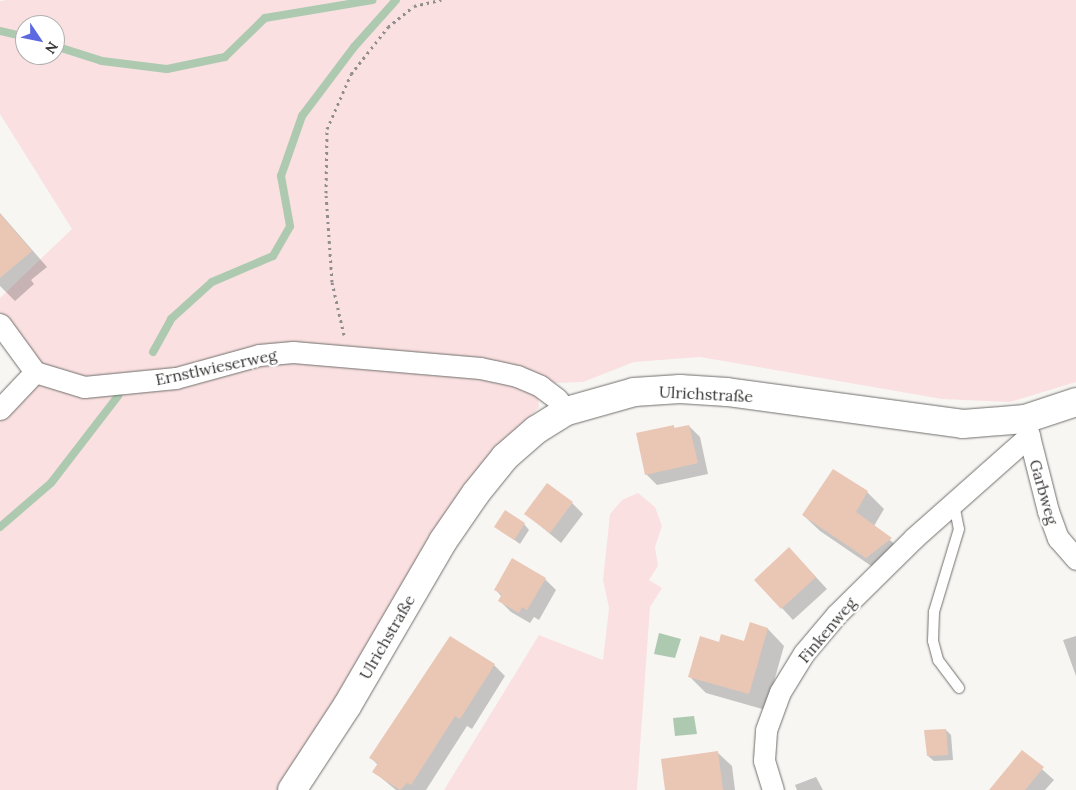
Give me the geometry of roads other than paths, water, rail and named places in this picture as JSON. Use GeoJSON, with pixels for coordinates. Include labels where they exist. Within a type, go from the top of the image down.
{"type":"FeatureCollection","features":[{"type":"Feature","properties":{"kind":"street"},"geometry":{"type":"LineString","coordinates":[[0,324],[35,372],[0,409]]}},
{"type":"Feature","properties":{"kind":"street","name":"Ernstlwieserweg"},"geometry":{"type":"LineString","coordinates":[[35,372],[84,387],[176,378],[260,355],[293,352],[348,355],[480,368],[517,376],[540,386],[557,399],[566,411]]}},
{"type":"Feature","properties":{"kind":"street","name":"Ulrichstraße"},"geometry":{"type":"LineString","coordinates":[[292,790],[347,706],[443,541],[476,493],[505,457],[536,430],[566,411],[634,392],[680,389],[737,393],[963,424],[1027,428],[1076,402]]}},
{"type":"Feature","properties":{"kind":"street","name":"Finkenweg"},"geometry":{"type":"LineString","coordinates":[[773,790],[764,760],[766,730],[780,692],[804,653],[844,607],[914,538],[954,504],[1027,428]]}},
{"type":"Feature","properties":{"kind":"street","name":"Garbweg"},"geometry":{"type":"LineString","coordinates":[[1027,428],[1054,529],[1076,559]]}},
{"type":"Feature","properties":{"kind":"lane"},"geometry":{"type":"LineString","coordinates":[[954,504],[959,529],[934,612],[933,641],[938,660],[959,688]]}},
{"type":"Feature","properties":{"kind":"waterway"},"geometry":{"type":"LineString","coordinates":[[65,49],[102,61],[167,69],[225,57],[265,18],[373,0]]}},
{"type":"Feature","properties":{"kind":"waterway"},"geometry":{"type":"LineString","coordinates":[[153,352],[171,319],[212,282],[273,256],[290,226],[281,176],[302,116],[354,47],[396,0]]}},
{"type":"Feature","properties":{"kind":"waterway"},"geometry":{"type":"LineString","coordinates":[[0,31],[15,35]]}},
{"type":"Feature","properties":{"kind":"waterway"},"geometry":{"type":"LineString","coordinates":[[0,527],[51,483],[118,396]]}}]}
